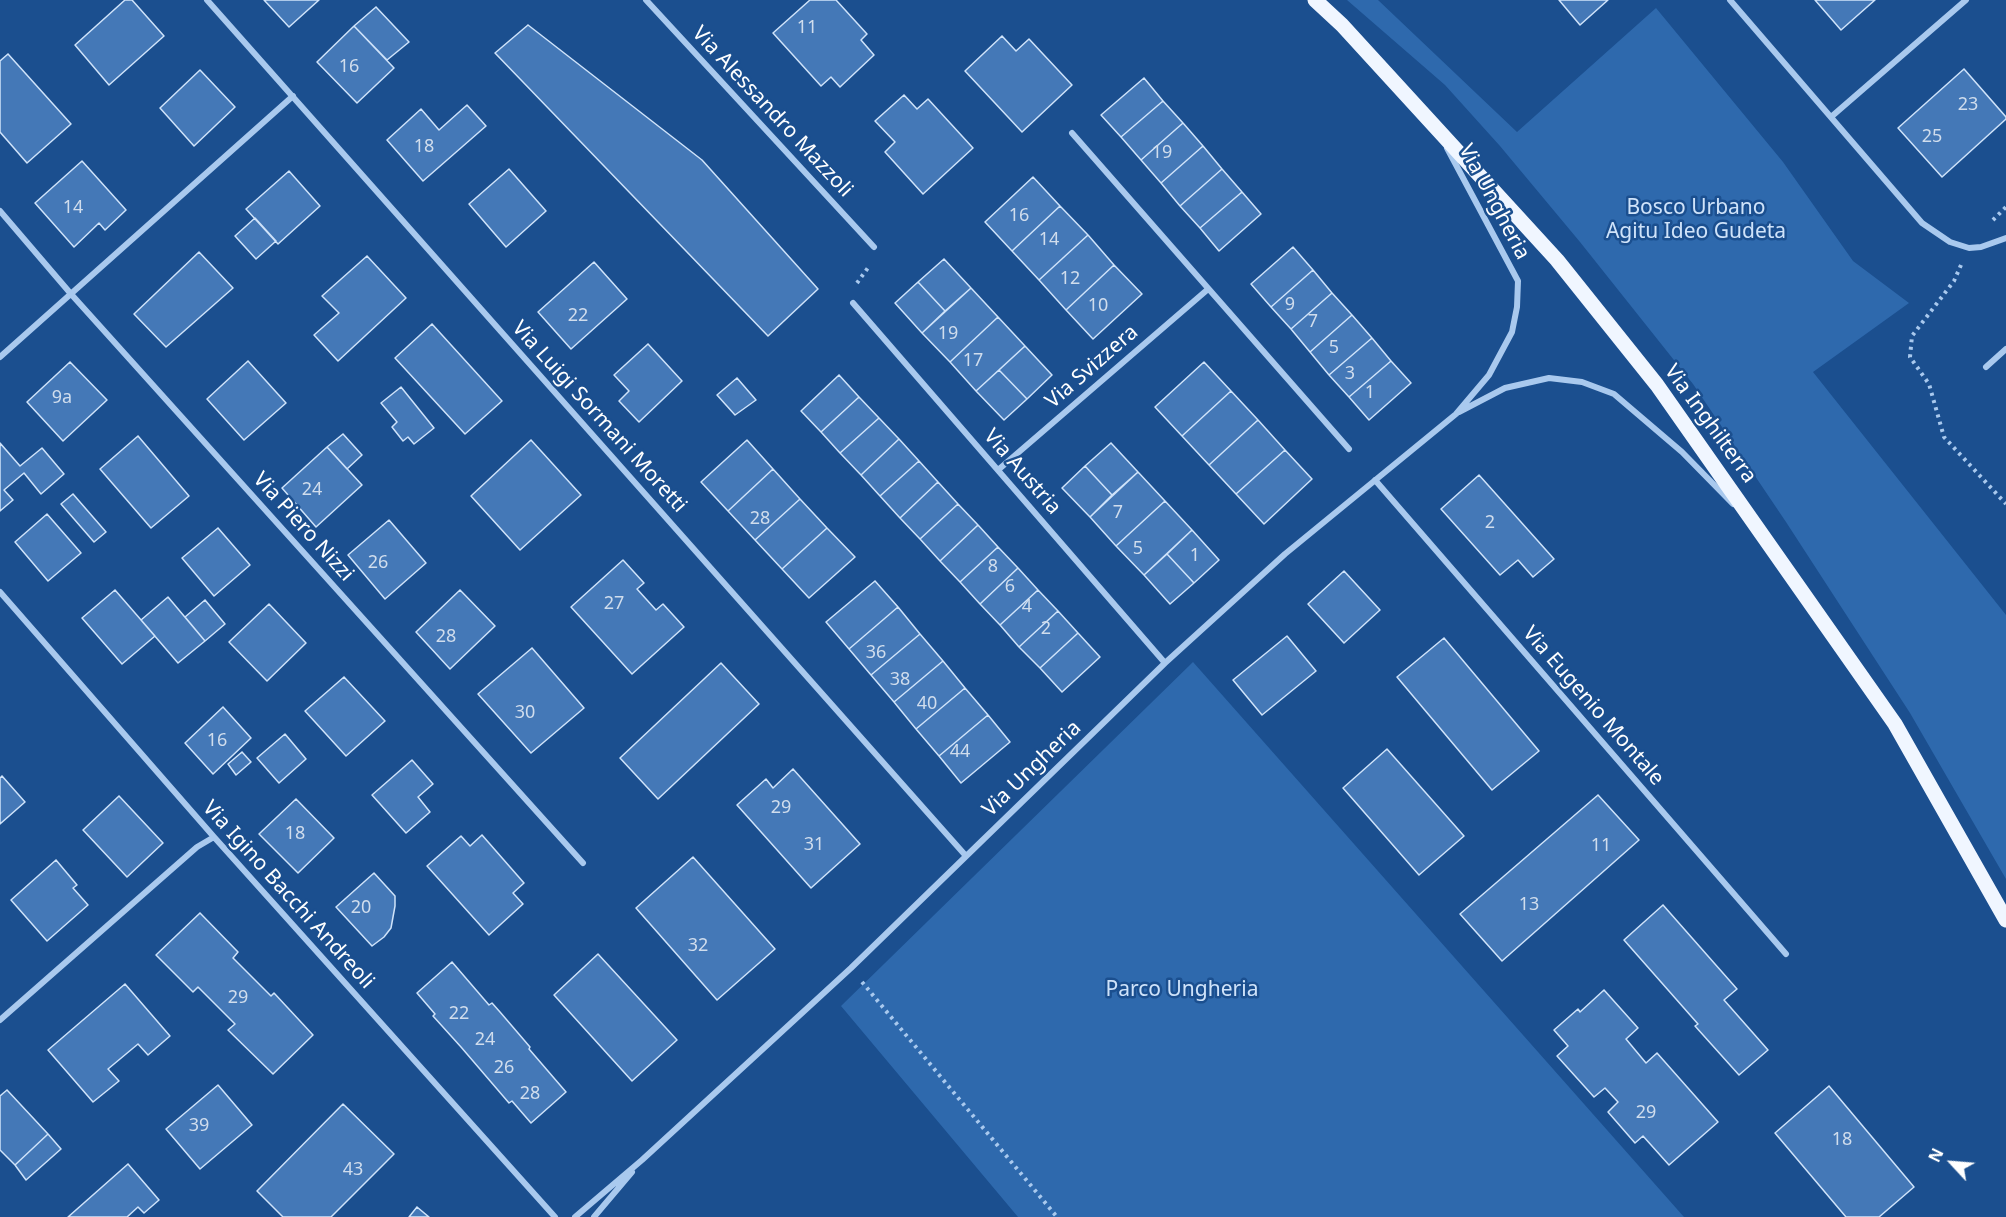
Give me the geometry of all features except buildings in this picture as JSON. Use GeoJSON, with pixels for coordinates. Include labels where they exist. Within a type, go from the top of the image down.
{"type":"FeatureCollection","features":[{"type":"Feature","properties":{"kind":"main road","name":"Via Inghilterra"},"geometry":{"type":"LineString","coordinates":[[1315,0],[1342,25],[1557,260],[1658,385],[1895,723],[2006,920]]}},
{"type":"Feature","properties":{"kind":"street","name":"Via Luigi Sormani Moretti"},"geometry":{"type":"LineString","coordinates":[[207,0],[966,856]]}},
{"type":"Feature","properties":{"kind":"street","name":"Via Alessandro Mazzoli"},"geometry":{"type":"LineString","coordinates":[[646,0],[874,247]]}},
{"type":"Feature","properties":{"kind":"street"},"geometry":{"type":"LineString","coordinates":[[1730,0],[1922,223],[1950,242],[1969,248],[1981,247],[2006,238]]}},
{"type":"Feature","properties":{"kind":"street"},"geometry":{"type":"LineString","coordinates":[[1831,117],[1966,0]]}},
{"type":"Feature","properties":{"kind":"street"},"geometry":{"type":"LineString","coordinates":[[0,357],[293,96]]}},
{"type":"Feature","properties":{"kind":"street","name":"Via Ungheria"},"geometry":{"type":"LineString","coordinates":[[575,1217],[642,1160],[851,968],[1165,663],[1285,554],[1456,414],[1489,375],[1512,332],[1517,307],[1518,281],[1438,132]]}},
{"type":"Feature","properties":{"kind":"street"},"geometry":{"type":"LineString","coordinates":[[1072,133],[1348,449]]}},
{"type":"Feature","properties":{"kind":"street","name":"Via Piero Nizzi"},"geometry":{"type":"LineString","coordinates":[[0,211],[71,294],[583,863]]}},
{"type":"Feature","properties":{"kind":"street","name":"Via Svizzera"},"geometry":{"type":"LineString","coordinates":[[998,470],[1208,290]]}},
{"type":"Feature","properties":{"kind":"street","name":"Via Austria"},"geometry":{"type":"LineString","coordinates":[[853,303],[1165,663]]}},
{"type":"Feature","properties":{"kind":"street"},"geometry":{"type":"LineString","coordinates":[[1986,367],[2006,350]]}},
{"type":"Feature","properties":{"kind":"street","name":"Via Ungheria"},"geometry":{"type":"LineString","coordinates":[[1456,414],[1506,388],[1549,378],[1582,382],[1614,394],[1682,452],[1765,536]]}},
{"type":"Feature","properties":{"kind":"street","name":"Via Eugenio Montale"},"geometry":{"type":"LineString","coordinates":[[1375,480],[1786,954]]}},
{"type":"Feature","properties":{"kind":"street","name":"Via Igino Bacchi Andreoli"},"geometry":{"type":"LineString","coordinates":[[0,592],[214,837],[555,1217]]}},
{"type":"Feature","properties":{"kind":"street"},"geometry":{"type":"LineString","coordinates":[[0,1020],[197,847],[214,837]]}},
{"type":"Feature","properties":{"kind":"street","name":"Via Ungheria"},"geometry":{"type":"LineString","coordinates":[[594,1217],[642,1160]]}},
{"type":"Feature","properties":{"kind":"path"},"geometry":{"type":"LineString","coordinates":[[2006,207],[1969,248],[1954,281],[1912,336],[1910,357],[1929,384],[1944,437],[2006,504]]}},
{"type":"Feature","properties":{"kind":"path"},"geometry":{"type":"LineString","coordinates":[[853,303],[854,287],[872,262],[874,247]]}},
{"type":"Feature","properties":{"kind":"path"},"geometry":{"type":"LineString","coordinates":[[851,968],[1057,1217]]}},
{"type":"Feature","properties":{"kind":"green space","name":"Bosco Urbano Agitu Ideo Gudeta"},"geometry":{"type":"Polygon","coordinates":[[[1347,0],[1378,0],[1517,132],[1656,8],[1783,162],[1853,261],[1909,303],[1813,372],[2006,615],[2006,879],[1910,713],[1693,384],[1500,146],[1445,85],[1347,0]]]}},
{"type":"Feature","properties":{"kind":"green space","name":"Parco Ungheria"},"geometry":{"type":"Polygon","coordinates":[[[1193,662],[1684,1217],[1018,1217],[841,1006],[1193,662]]]}}]}
